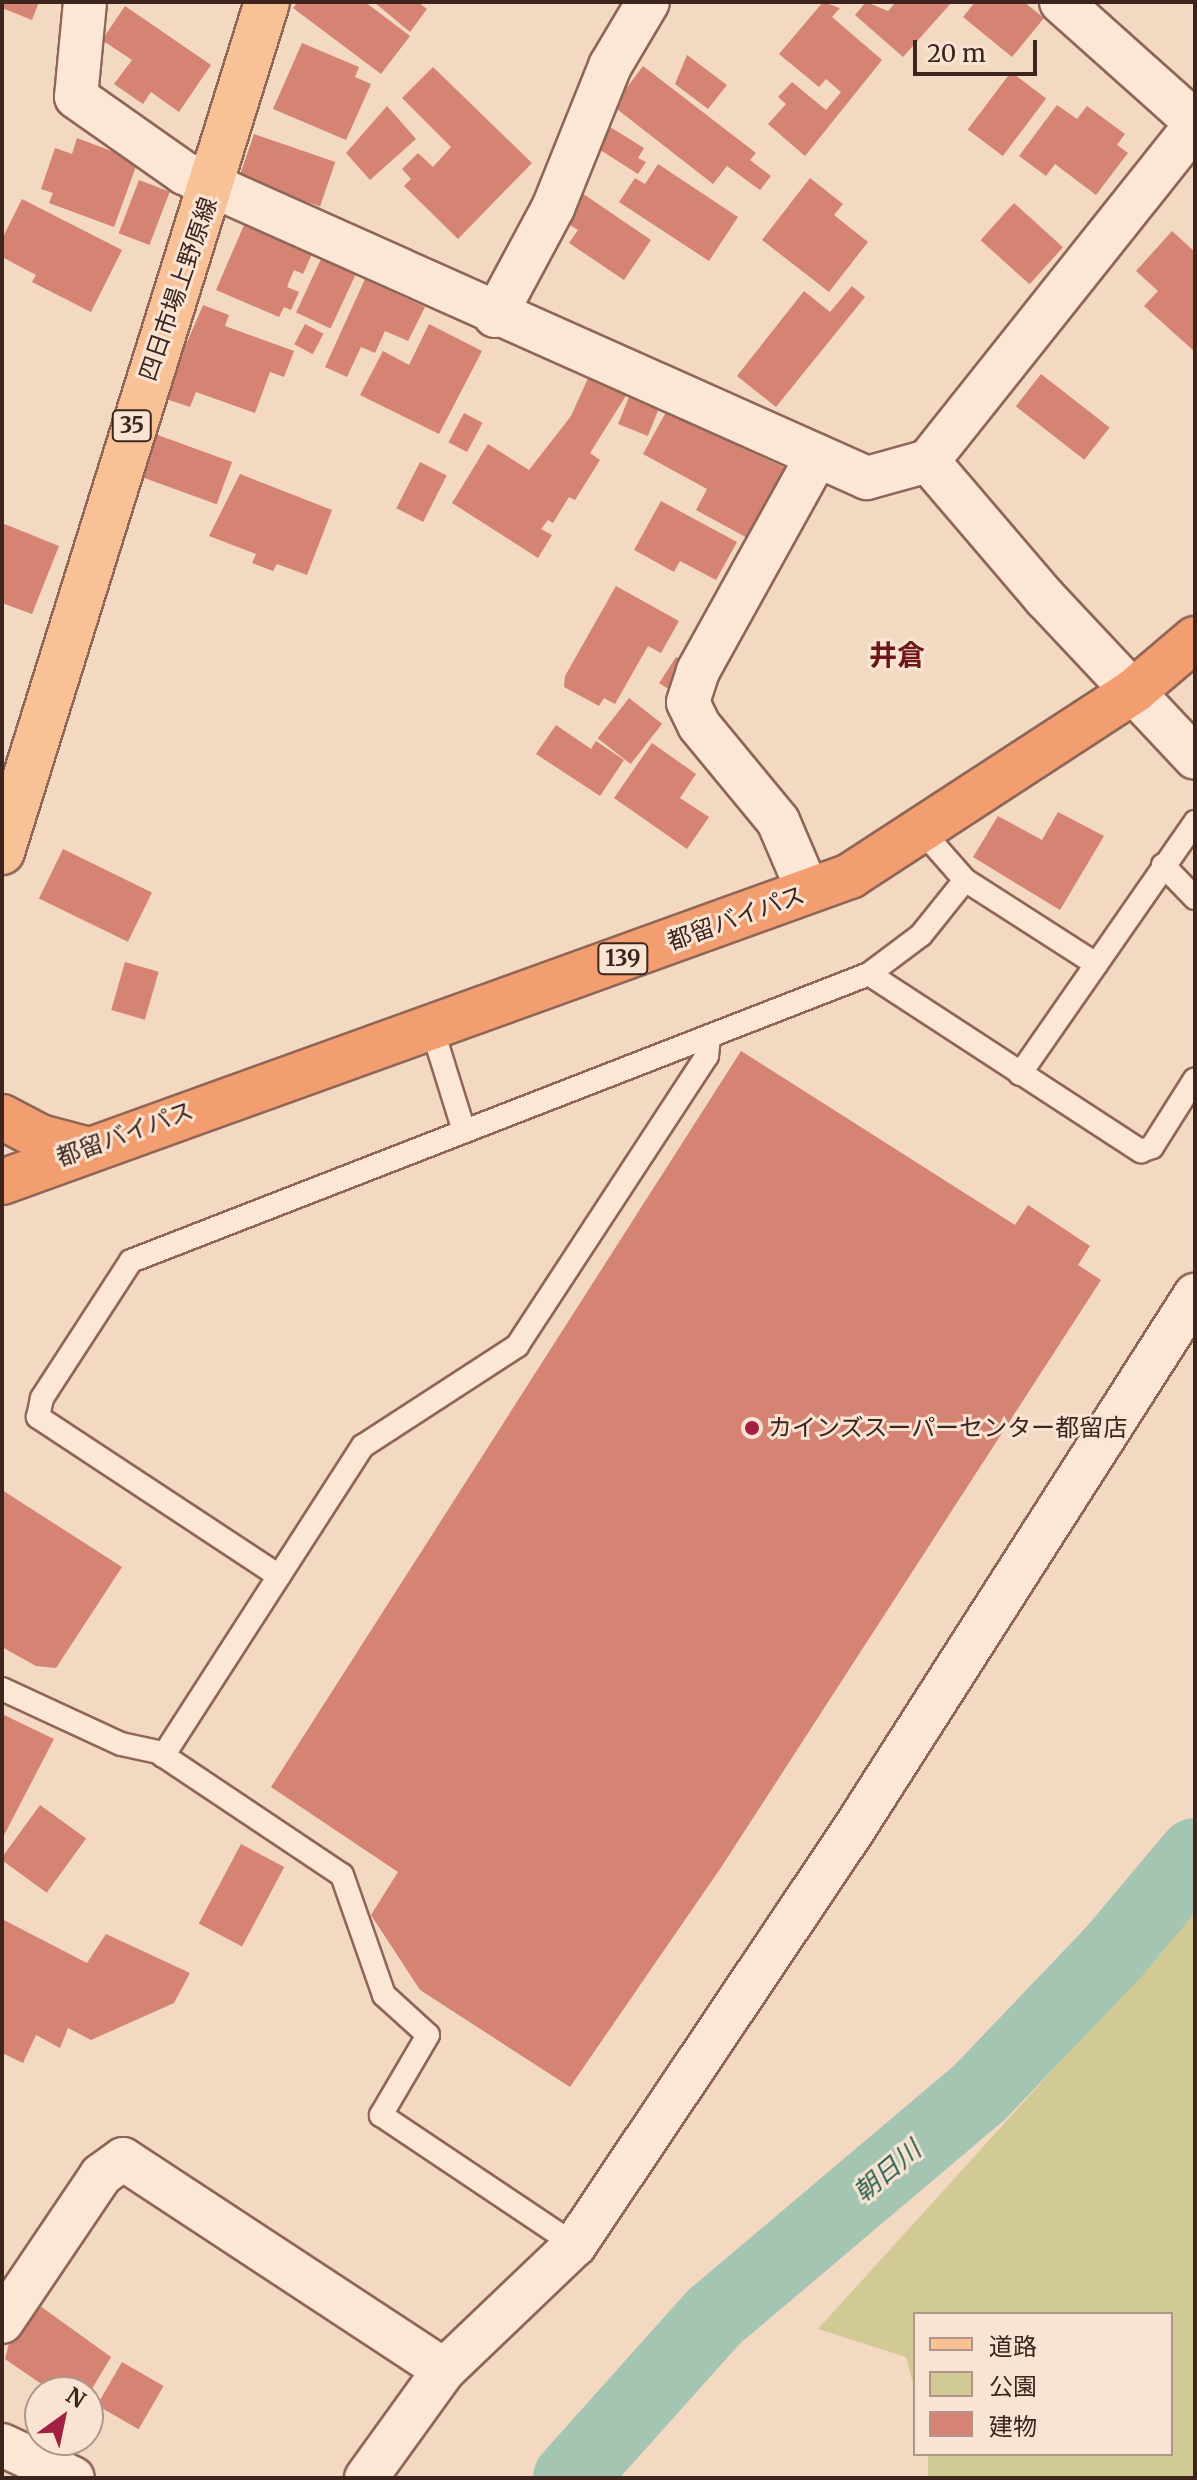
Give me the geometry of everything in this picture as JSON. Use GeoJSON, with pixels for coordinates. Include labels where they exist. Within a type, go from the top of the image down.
{"type":"FeatureCollection","features":[{"type":"Feature","properties":{"kind":"highway","name":"都留バイパス"},"geometry":{"type":"LineString","coordinates":[[2,1182],[82,1148],[850,876],[1135,690],[1195,639]]}},
{"type":"Feature","properties":{"kind":"highway"},"geometry":{"type":"LineString","coordinates":[[2,1117],[40,1137],[82,1148]]}},
{"type":"Feature","properties":{"kind":"main road","name":"四日市場上野原線"},"geometry":{"type":"LineString","coordinates":[[2,852],[138,407],[212,188],[267,2]]}},
{"type":"Feature","properties":{"kind":"street"},"geometry":{"type":"LineString","coordinates":[[85,2],[76,97],[212,188],[495,316],[867,478],[928,461],[1195,124],[1061,2]]}},
{"type":"Feature","properties":{"kind":"street"},"geometry":{"type":"LineString","coordinates":[[495,316],[553,208],[610,66],[648,2]]}},
{"type":"Feature","properties":{"kind":"street"},"geometry":{"type":"LineString","coordinates":[[808,891],[778,821],[699,725],[688,702],[698,671],[817,456]]}},
{"type":"Feature","properties":{"kind":"street"},"geometry":{"type":"LineString","coordinates":[[928,461],[1045,598],[1135,690],[1195,758]]}},
{"type":"Feature","properties":{"kind":"street"},"geometry":{"type":"LineString","coordinates":[[366,2478],[444,2370],[575,2245],[854,1829],[1195,1295]]}},
{"type":"Feature","properties":{"kind":"street"},"geometry":{"type":"LineString","coordinates":[[2,2322],[101,2175],[123,2159],[444,2370]]}},
{"type":"Feature","properties":{"kind":"street"},"geometry":{"type":"LineString","coordinates":[[2,2445],[73,2478]]}},
{"type":"Feature","properties":{"kind":"lane"},"geometry":{"type":"LineString","coordinates":[[1020,1074],[1195,822]]}},
{"type":"Feature","properties":{"kind":"lane"},"geometry":{"type":"LineString","coordinates":[[921,830],[965,880],[1096,964]]}},
{"type":"Feature","properties":{"kind":"lane"},"geometry":{"type":"LineString","coordinates":[[1163,865],[1195,898]]}},
{"type":"Feature","properties":{"kind":"lane"},"geometry":{"type":"LineString","coordinates":[[279,1576],[45,1424],[37,1408],[131,1261],[869,974],[921,935],[965,880]]}},
{"type":"Feature","properties":{"kind":"lane"},"geometry":{"type":"LineString","coordinates":[[869,974],[1141,1151],[1152,1147],[1195,1079]]}},
{"type":"Feature","properties":{"kind":"lane"},"geometry":{"type":"LineString","coordinates":[[431,1025],[464,1131]]}},
{"type":"Feature","properties":{"kind":"lane"},"geometry":{"type":"LineString","coordinates":[[163,1756],[363,1446],[517,1346],[707,1056],[709,1036]]}},
{"type":"Feature","properties":{"kind":"lane"},"geometry":{"type":"LineString","coordinates":[[2,1689],[121,1744],[163,1756],[342,1875],[384,1995],[428,2035],[381,2115],[575,2245]]}},
{"type":"Feature","properties":{"kind":"green space"},"geometry":{"type":"Polygon","coordinates":[[[1195,1913],[1195,2478],[928,2478],[928,2456],[1173,2456],[1173,2312],[913,2312],[913,2383],[906,2357],[818,2329],[1195,1913]]]}},
{"type":"Feature","properties":{"kind":"building"},"geometry":{"type":"Polygon","coordinates":[[[2,2],[39,2],[32,20],[2,8],[2,2]]]}},
{"type":"Feature","properties":{"kind":"building"},"geometry":{"type":"Polygon","coordinates":[[[298,2],[365,2],[410,36],[381,74],[293,8],[298,2]]]}},
{"type":"Feature","properties":{"kind":"building"},"geometry":{"type":"Polygon","coordinates":[[[374,2],[418,2],[427,9],[410,32],[374,2]]]}},
{"type":"Feature","properties":{"kind":"building"},"geometry":{"type":"Polygon","coordinates":[[[823,2],[840,8],[832,17],[882,60],[805,156],[768,124],[786,104],[778,97],[792,82],[826,110],[841,92],[826,79],[819,87],[779,54],[823,2]]]}},
{"type":"Feature","properties":{"kind":"building"},"geometry":{"type":"Polygon","coordinates":[[[866,2],[888,11],[896,2],[952,2],[903,57],[855,15],[866,2]]]}},
{"type":"Feature","properties":{"kind":"building"},"geometry":{"type":"Polygon","coordinates":[[[975,2],[1024,2],[1044,18],[1012,57],[963,17],[975,2]]]}},
{"type":"Feature","properties":{"kind":"building"},"geometry":{"type":"Polygon","coordinates":[[[125,6],[211,65],[179,112],[151,92],[143,104],[114,84],[132,60],[102,40],[125,6]]]}},
{"type":"Feature","properties":{"kind":"building"},"geometry":{"type":"Polygon","coordinates":[[[302,43],[359,67],[355,77],[371,84],[346,140],[273,109],[302,43]]]}},
{"type":"Feature","properties":{"kind":"building"},"geometry":{"type":"Polygon","coordinates":[[[687,55],[727,85],[708,109],[675,84],[687,55]]]}},
{"type":"Feature","properties":{"kind":"building"},"geometry":{"type":"Polygon","coordinates":[[[643,66],[756,153],[750,160],[771,176],[760,190],[727,166],[713,184],[613,106],[643,66]]]}},
{"type":"Feature","properties":{"kind":"building"},"geometry":{"type":"Polygon","coordinates":[[[433,67],[532,163],[458,239],[404,186],[411,179],[402,169],[418,153],[433,167],[451,147],[402,98],[433,67]]]}},
{"type":"Feature","properties":{"kind":"building"},"geometry":{"type":"Polygon","coordinates":[[[1011,72],[1046,98],[1003,156],[968,130],[1011,72]]]}},
{"type":"Feature","properties":{"kind":"building"},"geometry":{"type":"Polygon","coordinates":[[[1057,105],[1077,119],[1087,106],[1125,134],[1117,145],[1128,153],[1096,195],[1055,164],[1046,176],[1019,156],[1057,105]]]}},
{"type":"Feature","properties":{"kind":"building"},"geometry":{"type":"Polygon","coordinates":[[[387,106],[416,139],[370,180],[346,153],[387,106]]]}},
{"type":"Feature","properties":{"kind":"building"},"geometry":{"type":"Polygon","coordinates":[[[607,125],[644,148],[638,158],[646,162],[638,174],[594,146],[607,125]]]}},
{"type":"Feature","properties":{"kind":"building"},"geometry":{"type":"Polygon","coordinates":[[[254,134],[335,162],[320,206],[239,178],[254,134]]]}},
{"type":"Feature","properties":{"kind":"building"},"geometry":{"type":"Polygon","coordinates":[[[77,138],[138,161],[114,227],[49,203],[53,193],[41,189],[55,148],[72,154],[77,138]]]}},
{"type":"Feature","properties":{"kind":"building"},"geometry":{"type":"Polygon","coordinates":[[[658,164],[738,217],[709,261],[619,202],[635,178],[645,184],[658,164]]]}},
{"type":"Feature","properties":{"kind":"building"},"geometry":{"type":"Polygon","coordinates":[[[810,178],[843,204],[834,215],[868,242],[829,292],[762,240],[810,178]]]}},
{"type":"Feature","properties":{"kind":"building"},"geometry":{"type":"Polygon","coordinates":[[[139,180],[170,192],[149,245],[119,233],[139,180]]]}},
{"type":"Feature","properties":{"kind":"building"},"geometry":{"type":"Polygon","coordinates":[[[579,191],[651,240],[624,280],[569,243],[578,230],[560,219],[579,191]]]}},
{"type":"Feature","properties":{"kind":"building"},"geometry":{"type":"Polygon","coordinates":[[[22,199],[122,250],[91,312],[32,282],[36,275],[2,257],[2,239],[22,199]]]}},
{"type":"Feature","properties":{"kind":"building"},"geometry":{"type":"Polygon","coordinates":[[[1014,203],[1063,247],[1030,284],[981,240],[1014,203]]]}},
{"type":"Feature","properties":{"kind":"building"},"geometry":{"type":"Polygon","coordinates":[[[244,225],[312,254],[303,274],[294,270],[287,287],[299,292],[291,310],[284,307],[279,317],[216,290],[244,225]]]}},
{"type":"Feature","properties":{"kind":"building"},"geometry":{"type":"Polygon","coordinates":[[[1172,231],[1195,252],[1195,352],[1144,306],[1158,291],[1136,271],[1172,231]]]}},
{"type":"Feature","properties":{"kind":"building"},"geometry":{"type":"Polygon","coordinates":[[[321,259],[355,275],[331,329],[296,312],[321,259]]]}},
{"type":"Feature","properties":{"kind":"building"},"geometry":{"type":"Polygon","coordinates":[[[365,279],[425,307],[408,341],[385,331],[375,353],[361,347],[347,377],[325,367],[365,279]]]}},
{"type":"Feature","properties":{"kind":"building"},"geometry":{"type":"Polygon","coordinates":[[[852,286],[865,297],[776,407],[737,376],[804,291],[830,312],[852,286]]]}},
{"type":"Feature","properties":{"kind":"building"},"geometry":{"type":"Polygon","coordinates":[[[203,305],[229,315],[225,326],[294,351],[284,377],[270,372],[255,413],[196,392],[190,407],[163,398],[203,305]]]}},
{"type":"Feature","properties":{"kind":"building"},"geometry":{"type":"Polygon","coordinates":[[[305,324],[324,334],[313,354],[294,344],[305,324]]]}},
{"type":"Feature","properties":{"kind":"building"},"geometry":{"type":"Polygon","coordinates":[[[429,324],[482,351],[439,434],[360,395],[383,351],[409,365],[429,324]]]}},
{"type":"Feature","properties":{"kind":"building"},"geometry":{"type":"Polygon","coordinates":[[[1041,374],[1110,428],[1084,460],[1016,406],[1041,374]]]}},
{"type":"Feature","properties":{"kind":"building"},"geometry":{"type":"Polygon","coordinates":[[[589,376],[627,394],[590,453],[600,460],[575,500],[569,497],[553,523],[548,520],[541,529],[552,535],[538,558],[452,503],[488,444],[529,470],[571,416],[589,376]]]}},
{"type":"Feature","properties":{"kind":"building"},"geometry":{"type":"Polygon","coordinates":[[[629,397],[659,409],[648,436],[618,424],[629,397]]]}},
{"type":"Feature","properties":{"kind":"building"},"geometry":{"type":"Polygon","coordinates":[[[666,412],[792,471],[753,541],[696,510],[707,489],[643,454],[666,412]]]}},
{"type":"Feature","properties":{"kind":"building"},"geometry":{"type":"Polygon","coordinates":[[[464,413],[483,423],[467,452],[449,442],[464,413]]]}},
{"type":"Feature","properties":{"kind":"building"},"geometry":{"type":"Polygon","coordinates":[[[155,434],[232,462],[217,504],[140,476],[155,434]]]}},
{"type":"Feature","properties":{"kind":"building"},"geometry":{"type":"Polygon","coordinates":[[[420,462],[447,476],[423,522],[396,508],[420,462]]]}},
{"type":"Feature","properties":{"kind":"building"},"geometry":{"type":"Polygon","coordinates":[[[240,474],[332,510],[307,575],[277,564],[273,571],[252,563],[256,554],[209,536],[240,474]]]}},
{"type":"Feature","properties":{"kind":"building"},"geometry":{"type":"Polygon","coordinates":[[[661,501],[737,542],[716,580],[680,561],[674,572],[634,550],[661,501]]]}},
{"type":"Feature","properties":{"kind":"building"},"geometry":{"type":"Polygon","coordinates":[[[2,523],[59,546],[32,614],[2,603],[2,523]]]}},
{"type":"Feature","properties":{"kind":"building"},"geometry":{"type":"Polygon","coordinates":[[[616,586],[679,621],[661,653],[648,646],[615,704],[604,698],[599,706],[564,687],[565,676],[616,586]]]}},
{"type":"Feature","properties":{"kind":"building"},"geometry":{"type":"Polygon","coordinates":[[[676,657],[690,666],[673,692],[659,683],[676,657]]]}},
{"type":"Feature","properties":{"kind":"building"},"geometry":{"type":"Polygon","coordinates":[[[629,698],[662,724],[631,764],[598,738],[629,698]]]}},
{"type":"Feature","properties":{"kind":"building"},"geometry":{"type":"Polygon","coordinates":[[[556,725],[591,749],[596,741],[624,760],[600,796],[536,754],[556,725]]]}},
{"type":"Feature","properties":{"kind":"building"},"geometry":{"type":"Polygon","coordinates":[[[652,743],[696,774],[680,798],[709,817],[687,849],[614,798],[652,743]]]}},
{"type":"Feature","properties":{"kind":"building"},"geometry":{"type":"Polygon","coordinates":[[[1058,812],[1104,836],[1060,910],[973,857],[998,816],[1042,840],[1058,812]]]}},
{"type":"Feature","properties":{"kind":"building"},"geometry":{"type":"Polygon","coordinates":[[[63,849],[152,892],[128,942],[39,898],[63,849]]]}},
{"type":"Feature","properties":{"kind":"building"},"geometry":{"type":"Polygon","coordinates":[[[125,962],[159,972],[145,1020],[111,1010],[125,962]]]}},
{"type":"Feature","properties":{"kind":"building","name":"カインズスーパーセンター都留店"},"geometry":{"type":"Polygon","coordinates":[[[741,1051],[1015,1225],[1028,1205],[1090,1246],[1078,1265],[1101,1280],[722,1866],[570,2087],[420,1990],[371,1915],[398,1872],[271,1787],[741,1051]]]}},
{"type":"Feature","properties":{"kind":"building"},"geometry":{"type":"Polygon","coordinates":[[[2,1490],[122,1567],[56,1668],[36,1666],[2,1647],[2,1490]]]}},
{"type":"Feature","properties":{"kind":"building"},"geometry":{"type":"Polygon","coordinates":[[[2,1714],[54,1739],[2,1839],[2,1714]]]}},
{"type":"Feature","properties":{"kind":"building"},"geometry":{"type":"Polygon","coordinates":[[[40,1805],[86,1839],[47,1893],[2,1860],[40,1805]]]}},
{"type":"Feature","properties":{"kind":"building"},"geometry":{"type":"Polygon","coordinates":[[[241,1844],[284,1867],[242,1946],[199,1923],[241,1844]]]}},
{"type":"Feature","properties":{"kind":"building"},"geometry":{"type":"Polygon","coordinates":[[[2,1919],[87,1963],[106,1934],[190,1973],[174,2003],[91,2040],[68,2028],[60,2048],[36,2035],[23,2063],[2,2053],[2,1919]]]}},
{"type":"Feature","properties":{"kind":"building"},"geometry":{"type":"Polygon","coordinates":[[[36,2303],[111,2357],[100,2376],[30,2376],[5,2359],[15,2320],[36,2303]]]}},
{"type":"Feature","properties":{"kind":"building"},"geometry":{"type":"Polygon","coordinates":[[[122,2362],[164,2386],[139,2429],[104,2409],[104,2393],[122,2362]]]}},
{"type":"Feature","properties":{"kind":"waterway","name":"朝日川"},"geometry":{"type":"LineString","coordinates":[[570,2478],[714,2317],[981,2091],[1112,1954],[1195,1855]]}},
{"type":"Feature","properties":{"kind":"place","name":"カインズスーパーセンター都留店"},"geometry":{"type":"Point","coordinates":[752,1428]}},
{"type":"Feature","properties":{"kind":"district","name":"井倉"},"geometry":{"type":"Point","coordinates":[897,655]}}]}
